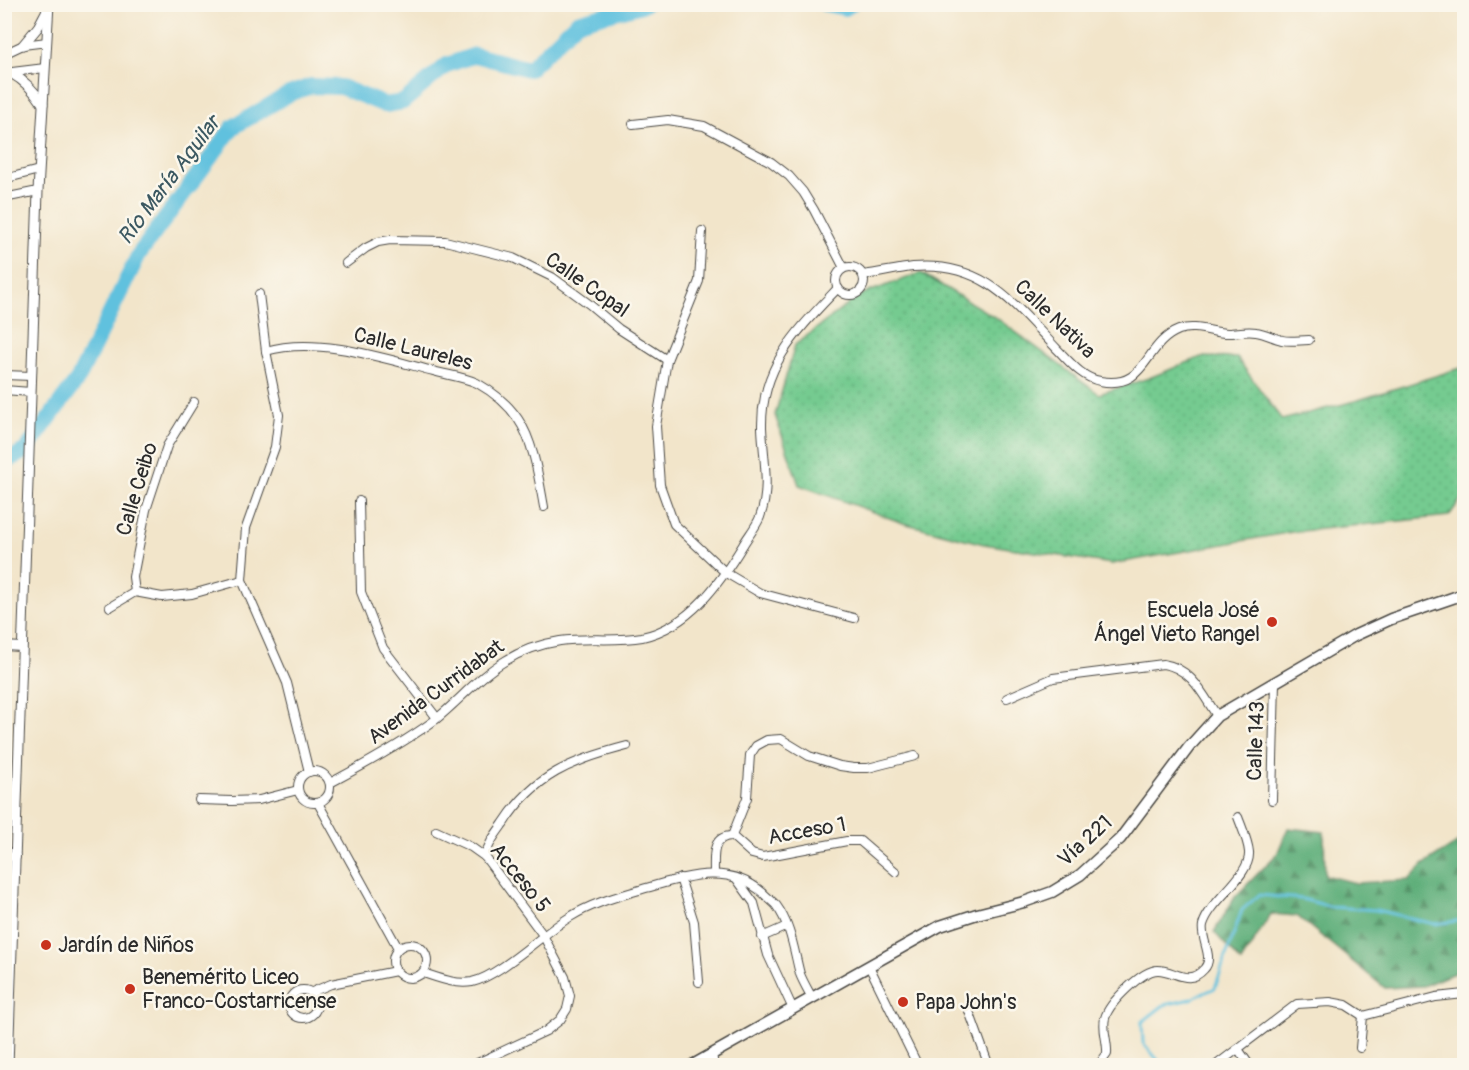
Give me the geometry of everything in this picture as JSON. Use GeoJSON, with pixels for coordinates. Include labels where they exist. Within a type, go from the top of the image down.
{"type":"FeatureCollection","features":[{"type":"Feature","properties":{"kind":"main road","name":"Vía 221"},"geometry":{"type":"LineString","coordinates":[[691,1065],[713,1060],[794,1009],[940,926],[1052,892],[1080,875],[1120,838],[1189,747],[1217,716],[1364,631],[1391,619],[1464,594]]}},
{"type":"Feature","properties":{"kind":"street"},"geometry":{"type":"LineString","coordinates":[[8,1065],[9,914],[16,857],[38,191],[49,6]]}},
{"type":"Feature","properties":{"kind":"street"},"geometry":{"type":"LineString","coordinates":[[23,45],[38,27],[49,6]]}},
{"type":"Feature","properties":{"kind":"street"},"geometry":{"type":"LineString","coordinates":[[4,54],[23,45],[47,42]]}},
{"type":"Feature","properties":{"kind":"street"},"geometry":{"type":"LineString","coordinates":[[8,73],[45,68]]}},
{"type":"Feature","properties":{"kind":"street"},"geometry":{"type":"LineString","coordinates":[[8,73],[28,85],[43,104]]}},
{"type":"Feature","properties":{"kind":"street"},"geometry":{"type":"LineString","coordinates":[[633,124],[668,120],[704,126],[771,162],[789,176],[803,192],[844,268]]}},
{"type":"Feature","properties":{"kind":"street"},"geometry":{"type":"LineString","coordinates":[[4,179],[39,170]]}},
{"type":"Feature","properties":{"kind":"street"},"geometry":{"type":"LineString","coordinates":[[4,198],[38,191]]}},
{"type":"Feature","properties":{"kind":"street"},"geometry":{"type":"LineString","coordinates":[[702,231],[699,281],[667,360],[656,426],[660,485],[674,524],[726,573],[760,593],[854,618]]}},
{"type":"Feature","properties":{"kind":"street","name":"Calle Copal"},"geometry":{"type":"LineString","coordinates":[[346,263],[366,248],[378,242],[390,240],[445,241],[513,258],[552,277],[589,303],[619,329],[667,360]]}},
{"type":"Feature","properties":{"kind":"street"},"geometry":{"type":"LineString","coordinates":[[853,267],[861,271],[863,275],[864,285],[859,292],[850,295],[838,288],[836,279],[844,268],[853,267]]}},
{"type":"Feature","properties":{"kind":"street","name":"Calle Nativa"},"geometry":{"type":"LineString","coordinates":[[863,275],[914,267],[946,268],[968,272],[998,289],[1077,369],[1096,381],[1124,382],[1136,375],[1158,346],[1179,330],[1202,328],[1227,333],[1254,331],[1282,340],[1309,340]]}},
{"type":"Feature","properties":{"kind":"street","name":"Avenida Curridabat"},"geometry":{"type":"LineString","coordinates":[[330,783],[384,754],[437,718],[479,679],[505,661],[533,648],[561,641],[642,637],[665,629],[689,614],[726,573],[760,517],[766,480],[762,425],[771,373],[796,332],[838,288]]}},
{"type":"Feature","properties":{"kind":"street"},"geometry":{"type":"LineString","coordinates":[[259,294],[266,351],[279,415],[275,447],[246,528],[242,580],[287,682],[309,772]]}},
{"type":"Feature","properties":{"kind":"street","name":"Calle Laureles"},"geometry":{"type":"LineString","coordinates":[[266,351],[280,346],[322,347],[387,359],[475,382],[498,396],[519,420],[535,459],[544,507]]}},
{"type":"Feature","properties":{"kind":"street"},"geometry":{"type":"LineString","coordinates":[[4,375],[32,376]]}},
{"type":"Feature","properties":{"kind":"street"},"geometry":{"type":"LineString","coordinates":[[4,390],[31,392]]}},
{"type":"Feature","properties":{"kind":"street","name":"Calle Ceibo"},"geometry":{"type":"LineString","coordinates":[[135,592],[133,577],[146,510],[166,446],[194,402]]}},
{"type":"Feature","properties":{"kind":"street"},"geometry":{"type":"LineString","coordinates":[[359,501],[361,591],[383,648],[437,718]]}},
{"type":"Feature","properties":{"kind":"street"},"geometry":{"type":"LineString","coordinates":[[110,607],[135,592],[162,597],[192,594],[242,580]]}},
{"type":"Feature","properties":{"kind":"street"},"geometry":{"type":"LineString","coordinates":[[4,646],[22,647]]}},
{"type":"Feature","properties":{"kind":"street"},"geometry":{"type":"LineString","coordinates":[[1007,698],[1053,678],[1163,664],[1184,670],[1199,687],[1217,716]]}},
{"type":"Feature","properties":{"kind":"street","name":"Calle 143"},"geometry":{"type":"LineString","coordinates":[[1272,800],[1275,682]]}},
{"type":"Feature","properties":{"kind":"street"},"geometry":{"type":"LineString","coordinates":[[714,873],[713,851],[720,839],[732,836],[747,798],[750,755],[756,746],[767,740],[780,739],[809,756],[832,764],[854,768],[868,768],[915,756]]}},
{"type":"Feature","properties":{"kind":"street"},"geometry":{"type":"LineString","coordinates":[[485,857],[494,836],[513,808],[527,793],[555,772],[587,756],[627,746]]}},
{"type":"Feature","properties":{"kind":"street"},"geometry":{"type":"LineString","coordinates":[[309,772],[320,772],[330,783],[327,798],[318,803],[303,799],[298,790],[299,781],[309,772]]}},
{"type":"Feature","properties":{"kind":"street"},"geometry":{"type":"LineString","coordinates":[[199,800],[259,800],[298,790]]}},
{"type":"Feature","properties":{"kind":"street"},"geometry":{"type":"LineString","coordinates":[[318,803],[398,948],[393,962],[396,971],[399,975],[409,978],[423,973],[428,962],[427,956],[420,947],[409,944],[398,948]]}},
{"type":"Feature","properties":{"kind":"street"},"geometry":{"type":"LineString","coordinates":[[1098,1065],[1107,1054],[1104,1027],[1109,1009],[1116,999],[1142,976],[1156,970],[1185,978],[1198,974],[1208,963],[1203,926],[1218,901],[1248,863],[1248,848],[1238,817]]}},
{"type":"Feature","properties":{"kind":"street","name":"Acceso 5"},"geometry":{"type":"LineString","coordinates":[[436,831],[471,847],[485,857],[543,935],[566,977],[570,996],[567,1009],[560,1020],[546,1031],[471,1065]]}},
{"type":"Feature","properties":{"kind":"street","name":"Acceso 1"},"geometry":{"type":"LineString","coordinates":[[732,836],[752,854],[763,857],[847,841],[860,841],[896,872]]}},
{"type":"Feature","properties":{"kind":"street"},"geometry":{"type":"LineString","coordinates":[[4,856],[16,857]]}},
{"type":"Feature","properties":{"kind":"street"},"geometry":{"type":"LineString","coordinates":[[423,973],[450,982],[471,982],[492,974],[571,916],[612,897],[680,878],[714,873],[735,876],[755,887],[776,905],[788,926],[801,977],[812,999]]}},
{"type":"Feature","properties":{"kind":"street"},"geometry":{"type":"LineString","coordinates":[[735,876],[754,903],[768,955],[794,1009]]}},
{"type":"Feature","properties":{"kind":"street"},"geometry":{"type":"LineString","coordinates":[[680,878],[694,922],[699,982]]}},
{"type":"Feature","properties":{"kind":"street"},"geometry":{"type":"LineString","coordinates":[[762,936],[788,926]]}},
{"type":"Feature","properties":{"kind":"street"},"geometry":{"type":"LineString","coordinates":[[869,966],[918,1065]]}},
{"type":"Feature","properties":{"kind":"street"},"geometry":{"type":"LineString","coordinates":[[312,992],[339,982],[396,971]]}},
{"type":"Feature","properties":{"kind":"street"},"geometry":{"type":"LineString","coordinates":[[1215,1065],[1298,1004],[1330,1002],[1346,1005],[1363,1016],[1436,997],[1464,994]]}},
{"type":"Feature","properties":{"kind":"street"},"geometry":{"type":"LineString","coordinates":[[969,1011],[989,1065]]}},
{"type":"Feature","properties":{"kind":"street"},"geometry":{"type":"LineString","coordinates":[[1360,1048],[1363,1016]]}},
{"type":"Feature","properties":{"kind":"street"},"geometry":{"type":"LineString","coordinates":[[1238,1049],[1250,1065]]}},
{"type":"Feature","properties":{"kind":"green space"},"geometry":{"type":"Polygon","coordinates":[[[921,273],[998,319],[1099,394],[1149,378],[1201,357],[1237,358],[1282,420],[1355,401],[1464,367],[1464,495],[1449,516],[1292,532],[1112,564],[984,544],[903,523],[799,485],[775,415],[795,345],[860,295],[921,273]]]}},
{"type":"Feature","properties":{"kind":"green space"},"geometry":{"type":"Polygon","coordinates":[[[1288,828],[1324,832],[1325,875],[1356,883],[1409,880],[1424,864],[1463,839],[1464,969],[1423,986],[1385,988],[1297,916],[1271,914],[1241,962],[1214,932],[1235,897],[1277,854],[1288,828]]]}},
{"type":"Feature","properties":{"kind":"waterway","name":"Río María Aguilar"},"geometry":{"type":"LineString","coordinates":[[4,463],[26,450],[78,379],[139,254],[233,127],[289,94],[311,86],[341,87],[385,105],[403,102],[447,65],[475,55],[529,69],[577,22],[645,4]]}},
{"type":"Feature","properties":{"kind":"waterway","name":"Río María Aguilar"},"geometry":{"type":"LineString","coordinates":[[825,4],[845,8],[851,4]]}},
{"type":"Feature","properties":{"kind":"waterway"},"geometry":{"type":"LineString","coordinates":[[1163,1066],[1143,1043],[1142,1022],[1164,1005],[1191,999],[1215,988],[1242,910],[1259,895],[1302,899],[1332,907],[1376,910],[1435,924],[1464,920]]}},
{"type":"Feature","properties":{"kind":"place","name":"Escuela José Ángel Vieto Rangel"},"geometry":{"type":"Point","coordinates":[1272,622]}},
{"type":"Feature","properties":{"kind":"place","name":"Jardín de Niños"},"geometry":{"type":"Point","coordinates":[46,945]}},
{"type":"Feature","properties":{"kind":"place","name":"Benemérito Liceo Franco-Costarricense"},"geometry":{"type":"Point","coordinates":[130,989]}},
{"type":"Feature","properties":{"kind":"place","name":"Papa John's"},"geometry":{"type":"Point","coordinates":[903,1002]}}]}
